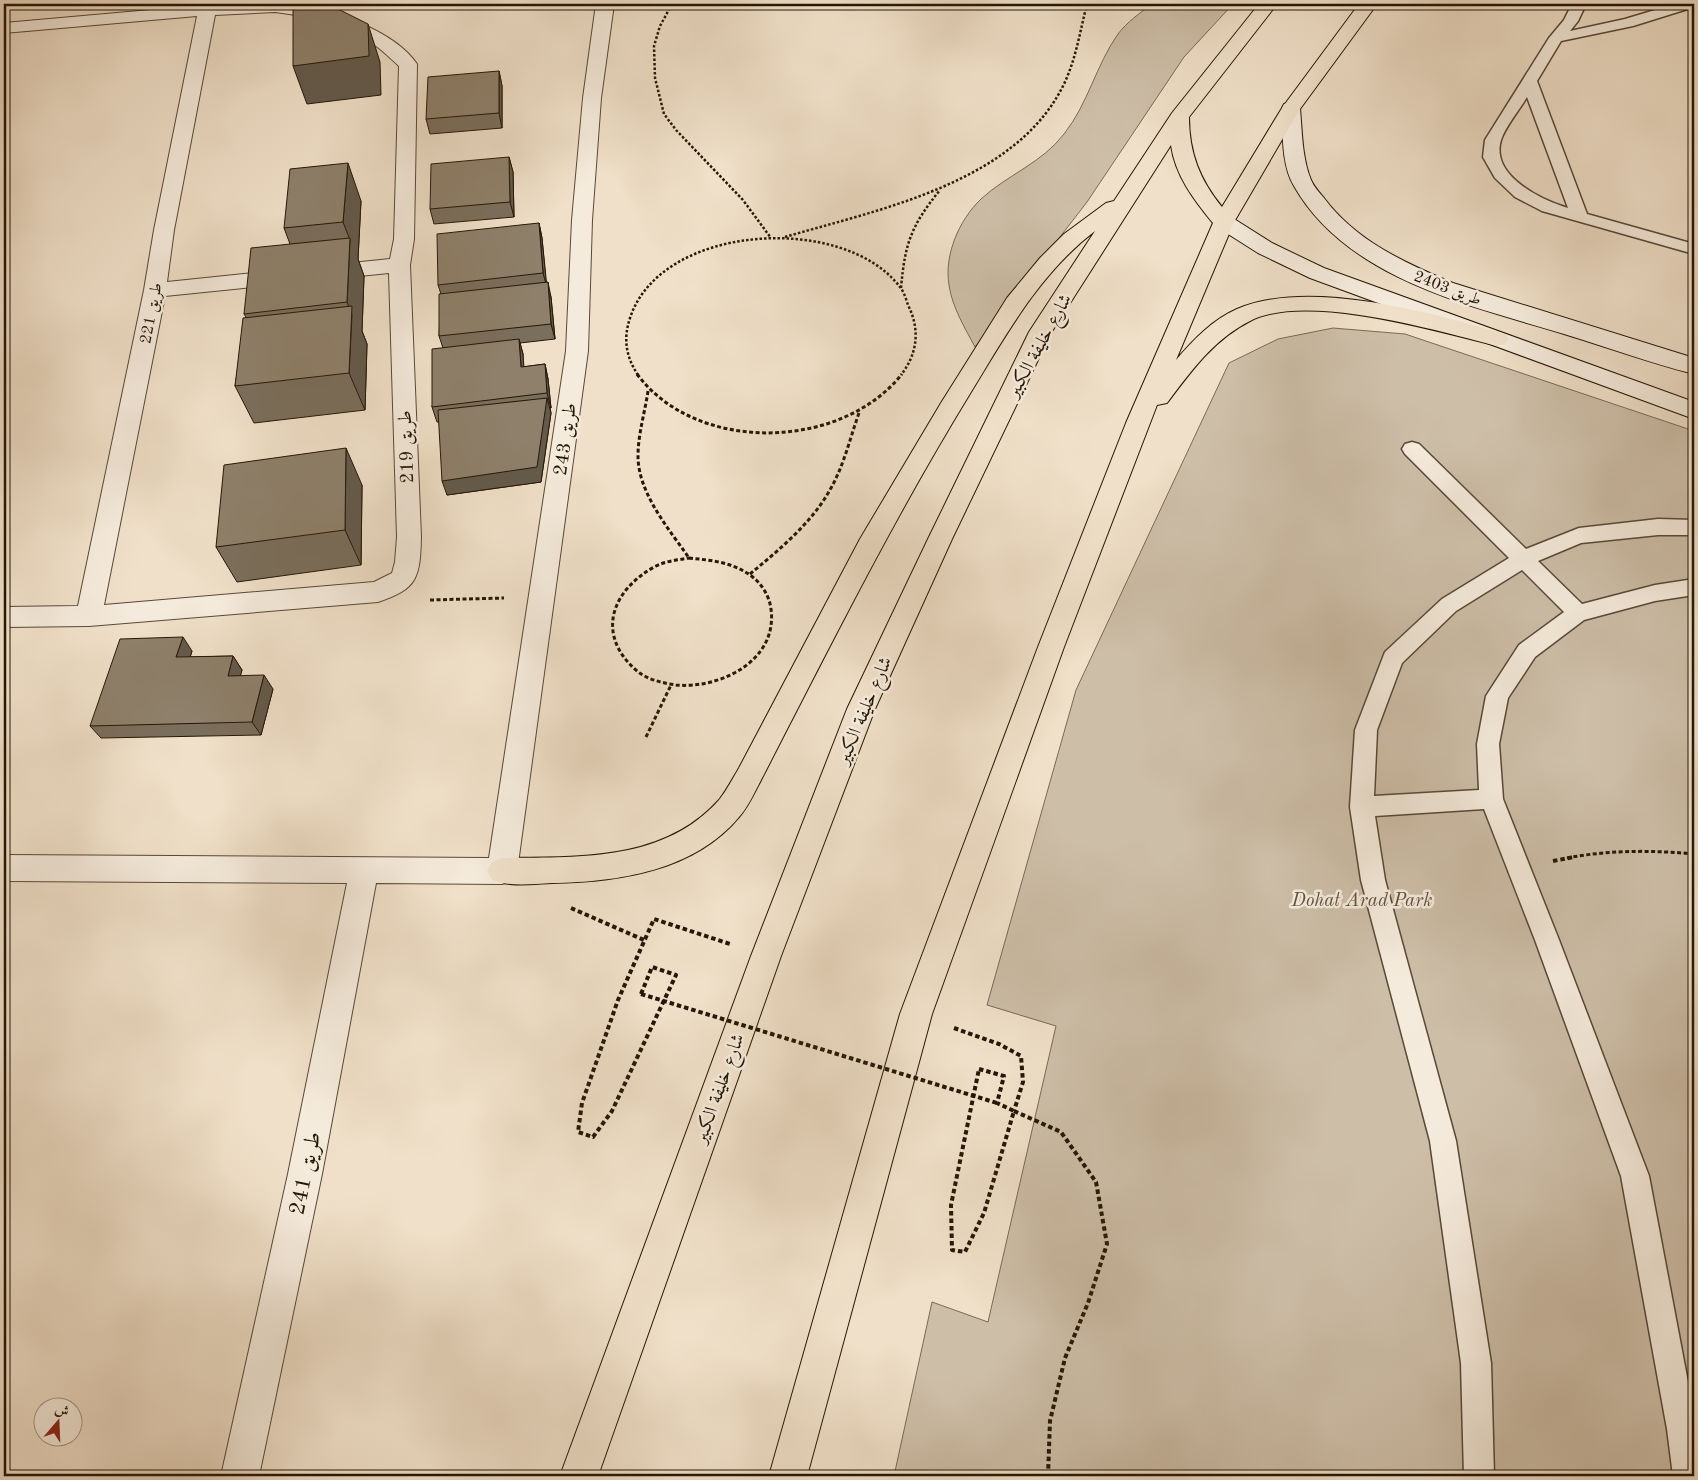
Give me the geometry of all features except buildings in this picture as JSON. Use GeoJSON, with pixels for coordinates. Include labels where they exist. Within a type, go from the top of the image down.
{"type":"FeatureCollection","features":[{"type":"Feature","properties":{"kind":"main road","name":"شارع خليفة الكبير"},"geometry":{"type":"LineString","coordinates":[[579,1476],[766,956],[861,709],[940,539],[1040,332],[1179,117],[1268,4]]}},
{"type":"Feature","properties":{"kind":"main road"},"geometry":{"type":"LineString","coordinates":[[788,1476],[916,1014],[1051,647],[1138,423],[1224,222],[1291,108],[1368,4]]}},
{"type":"Feature","properties":{"kind":"main road"},"geometry":{"type":"LineString","coordinates":[[1179,117],[1178,137],[1191,179],[1205,201],[1224,222]]}},
{"type":"Feature","properties":{"kind":"main road"},"geometry":{"type":"LineString","coordinates":[[502,871],[605,868],[652,860],[694,840],[727,811],[749,776],[869,546],[949,409],[1015,303],[1048,263],[1071,239],[1127,198]]}},
{"type":"Feature","properties":{"kind":"main road"},"geometry":{"type":"LineString","coordinates":[[1138,423],[1189,359],[1218,330],[1253,310],[1305,303],[1364,308],[1497,339]]}},
{"type":"Feature","properties":{"kind":"street","name":"طريق 243"},"geometry":{"type":"LineString","coordinates":[[502,871],[577,351],[585,182],[592,98],[605,4]]}},
{"type":"Feature","properties":{"kind":"street"},"geometry":{"type":"LineString","coordinates":[[4,28],[275,5]]}},
{"type":"Feature","properties":{"kind":"street","name":"طريق 219"},"geometry":{"type":"LineString","coordinates":[[4,617],[89,616],[378,592],[403,579],[408,562],[409,537],[398,265],[404,239],[408,64],[378,39],[335,19],[309,11],[275,5]]}},
{"type":"Feature","properties":{"kind":"street","name":"طريق 221"},"geometry":{"type":"LineString","coordinates":[[89,616],[155,290],[164,230],[206,10]]}},
{"type":"Feature","properties":{"kind":"street","name":"طريق 2403"},"geometry":{"type":"LineString","coordinates":[[1291,108],[1295,155],[1303,185],[1325,213],[1344,232],[1375,256],[1458,294],[1694,366]]}},
{"type":"Feature","properties":{"kind":"street"},"geometry":{"type":"LineString","coordinates":[[1224,222],[1265,248],[1317,273],[1694,411]]}},
{"type":"Feature","properties":{"kind":"street"},"geometry":{"type":"LineString","coordinates":[[155,290],[398,265]]}},
{"type":"Feature","properties":{"kind":"street"},"geometry":{"type":"LineString","coordinates":[[4,868],[502,871]]}},
{"type":"Feature","properties":{"kind":"street","name":"طريق 241"},"geometry":{"type":"LineString","coordinates":[[240,1476],[305,1174],[364,869]]}},
{"type":"Feature","properties":{"kind":"lane"},"geometry":{"type":"LineString","coordinates":[[1579,4],[1571,21],[1556,38],[1493,140],[1492,157],[1502,175],[1521,192],[1548,207],[1694,249]]}},
{"type":"Feature","properties":{"kind":"lane"},"geometry":{"type":"LineString","coordinates":[[1556,38],[1628,23],[1692,4]]}},
{"type":"Feature","properties":{"kind":"lane"},"geometry":{"type":"LineString","coordinates":[[1529,81],[1580,217]]}},
{"type":"Feature","properties":{"kind":"lane"},"geometry":{"type":"LineString","coordinates":[[1412,449],[1578,612]]}},
{"type":"Feature","properties":{"kind":"lane"},"geometry":{"type":"LineString","coordinates":[[1479,1476],[1476,1363],[1443,1140],[1373,880],[1362,807],[1366,730],[1393,658],[1449,605],[1525,558],[1579,536],[1658,528],[1694,527]]}},
{"type":"Feature","properties":{"kind":"lane"},"geometry":{"type":"LineString","coordinates":[[1688,1476],[1682,1429],[1635,1176],[1519,868],[1491,799],[1488,744],[1497,696],[1527,651],[1578,612],[1655,593],[1694,587]]}},
{"type":"Feature","properties":{"kind":"lane"},"geometry":{"type":"LineString","coordinates":[[1362,807],[1491,799]]}},
{"type":"Feature","properties":{"kind":"path"},"geometry":{"type":"LineString","coordinates":[[672,4],[657,30],[653,47],[652,64],[664,116],[722,180],[747,202],[761,220],[771,238]]}},
{"type":"Feature","properties":{"kind":"path"},"geometry":{"type":"LineString","coordinates":[[782,238],[940,189],[999,156],[1023,137],[1044,116],[1059,94],[1069,72],[1088,4]]}},
{"type":"Feature","properties":{"kind":"path"},"geometry":{"type":"LineString","coordinates":[[901,289],[904,250],[910,231],[918,216],[940,189]]}},
{"type":"Feature","properties":{"kind":"path"},"geometry":{"type":"LineString","coordinates":[[782,238],[811,241],[838,248],[863,258],[885,272],[901,289],[916,320],[914,354],[894,385],[859,412],[834,422],[805,430],[775,433],[745,432],[716,427],[689,418],[666,405],[648,390],[629,362],[626,332],[636,302],[658,276],[690,256],[729,243],[782,238]]}},
{"type":"Feature","properties":{"kind":"path"},"geometry":{"type":"LineString","coordinates":[[648,390],[638,457],[644,483],[655,508],[689,558]]}},
{"type":"Feature","properties":{"kind":"path"},"geometry":{"type":"LineString","coordinates":[[750,574],[795,536],[813,516],[832,487],[859,412]]}},
{"type":"Feature","properties":{"kind":"path"},"geometry":{"type":"LineString","coordinates":[[689,558],[712,559],[732,564],[750,574],[769,596],[774,623],[764,650],[740,672],[707,684],[672,685],[641,675],[619,655],[610,630],[615,604],[632,581],[658,565],[689,558]]}},
{"type":"Feature","properties":{"kind":"path"},"geometry":{"type":"LineString","coordinates":[[378,592],[436,601],[542,597]]}},
{"type":"Feature","properties":{"kind":"path"},"geometry":{"type":"LineString","coordinates":[[646,737],[672,685]]}},
{"type":"Feature","properties":{"kind":"path"},"geometry":{"type":"LineString","coordinates":[[1519,868],[1588,854],[1661,850],[1694,854]]}},
{"type":"Feature","properties":{"kind":"path"},"geometry":{"type":"LineString","coordinates":[[766,956],[654,918],[618,1000],[582,1103],[578,1132],[593,1137],[612,1111],[676,975],[652,967],[641,994],[997,1103],[1061,1132],[1096,1182],[1107,1244],[1088,1303],[1065,1358],[1050,1420],[1048,1476]]}},
{"type":"Feature","properties":{"kind":"path"},"geometry":{"type":"LineString","coordinates":[[916,1014],[999,1044],[1021,1056],[1023,1082],[984,1213],[965,1252],[952,1250],[951,1205],[968,1115],[980,1069],[1004,1076],[997,1103]]}},
{"type":"Feature","properties":{"kind":"green space"},"geometry":{"type":"Polygon","coordinates":[[[1152,4],[1233,4],[1184,57],[1087,202],[975,347],[956,309],[949,285],[948,274],[951,250],[960,228],[973,207],[981,199],[1035,161],[1064,134],[1079,110],[1110,46],[1118,34],[1152,4]]]}},
{"type":"Feature","properties":{"kind":"green space","name":"Dohat Arad Park"},"geometry":{"type":"Polygon","coordinates":[[[1333,328],[1405,334],[1694,431],[1694,1476],[894,1476],[932,1302],[988,1322],[1056,1026],[987,1005],[1076,690],[1229,363],[1278,339],[1333,328]]]}}]}
